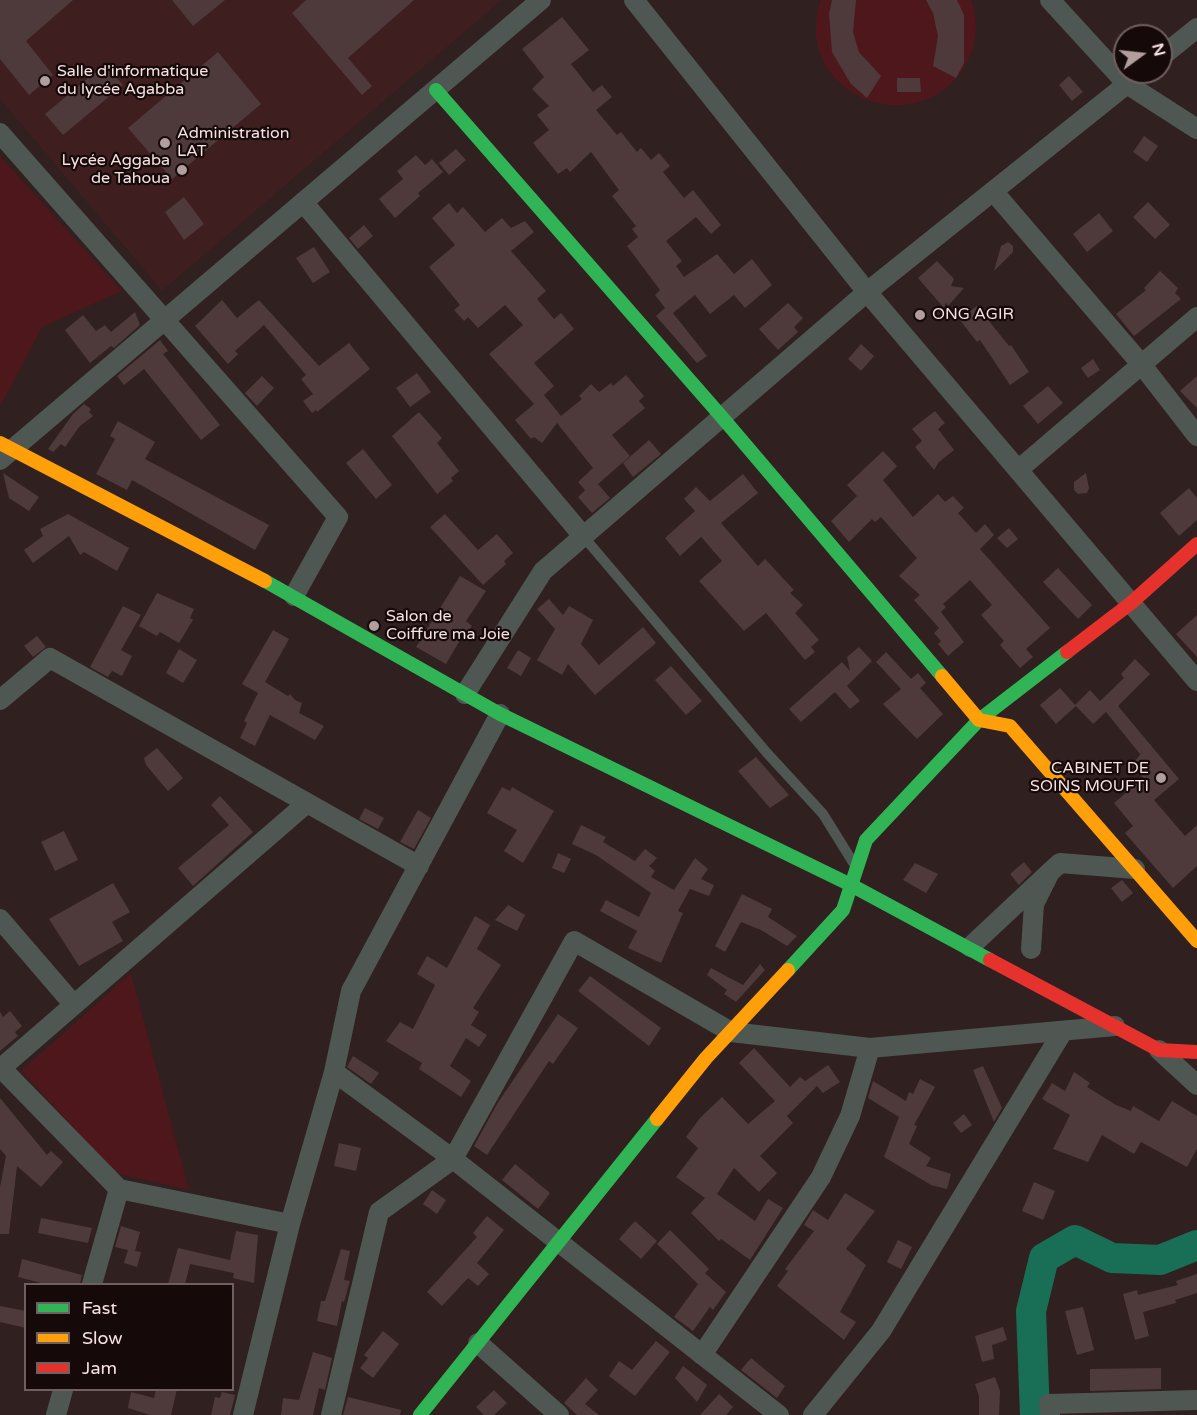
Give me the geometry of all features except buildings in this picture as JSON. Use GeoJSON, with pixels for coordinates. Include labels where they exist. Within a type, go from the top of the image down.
{"type":"FeatureCollection","features":[{"type":"Feature","properties":{"kind":"street"},"geometry":{"type":"LineString","coordinates":[[541,0],[164,321],[4,451],[294,596],[500,714],[851,885],[970,947],[1159,1050],[1197,1085]]}},
{"type":"Feature","properties":{"kind":"street"},"geometry":{"type":"LineString","coordinates":[[633,0],[867,292],[1197,681]]}},
{"type":"Feature","properties":{"kind":"street"},"geometry":{"type":"LineString","coordinates":[[1050,0],[1113,58]]}},
{"type":"Feature","properties":{"kind":"street"},"geometry":{"type":"LineString","coordinates":[[1173,47],[1197,28]]}},
{"type":"Feature","properties":{"kind":"street"},"geometry":{"type":"LineString","coordinates":[[465,694],[543,571],[867,292],[1127,84]]}},
{"type":"Feature","properties":{"kind":"street"},"geometry":{"type":"LineString","coordinates":[[1141,84],[1197,129]]}},
{"type":"Feature","properties":{"kind":"street"},"geometry":{"type":"LineString","coordinates":[[436,90],[721,416],[979,720],[1010,726],[1197,941]]}},
{"type":"Feature","properties":{"kind":"street"},"geometry":{"type":"LineString","coordinates":[[0,133],[338,517],[294,596]]}},
{"type":"Feature","properties":{"kind":"street"},"geometry":{"type":"LineString","coordinates":[[993,191],[1142,365],[1197,436]]}},
{"type":"Feature","properties":{"kind":"street"},"geometry":{"type":"LineString","coordinates":[[303,202],[583,536]]}},
{"type":"Feature","properties":{"kind":"street"},"geometry":{"type":"LineString","coordinates":[[1018,470],[1197,317]]}},
{"type":"Feature","properties":{"kind":"street"},"geometry":{"type":"LineString","coordinates":[[420,1415],[706,1058],[843,910],[866,840],[979,720],[1131,603],[1197,544]]}},
{"type":"Feature","properties":{"kind":"street"},"geometry":{"type":"LineString","coordinates":[[0,700],[50,658],[419,866]]}},
{"type":"Feature","properties":{"kind":"street"},"geometry":{"type":"LineString","coordinates":[[243,1415],[290,1224],[334,1072],[351,991],[500,714]]}},
{"type":"Feature","properties":{"kind":"street"},"geometry":{"type":"LineString","coordinates":[[290,1224],[118,1189],[0,1069],[307,803]]}},
{"type":"Feature","properties":{"kind":"street"},"geometry":{"type":"LineString","coordinates":[[970,947],[1060,863],[1135,869]]}},
{"type":"Feature","properties":{"kind":"street"},"geometry":{"type":"LineString","coordinates":[[1031,949],[1034,904],[1050,872]]}},
{"type":"Feature","properties":{"kind":"street"},"geometry":{"type":"LineString","coordinates":[[0,919],[74,1005]]}},
{"type":"Feature","properties":{"kind":"street"},"geometry":{"type":"LineString","coordinates":[[331,1415],[379,1212],[453,1159],[574,941],[730,1032],[870,1048],[1116,1026]]}},
{"type":"Feature","properties":{"kind":"street"},"geometry":{"type":"LineString","coordinates":[[813,1415],[881,1331],[1064,1031]]}},
{"type":"Feature","properties":{"kind":"street"},"geometry":{"type":"LineString","coordinates":[[702,1355],[821,1177],[850,1116],[870,1048]]}},
{"type":"Feature","properties":{"kind":"street"},"geometry":{"type":"LineString","coordinates":[[1159,1050],[1197,1052]]}},
{"type":"Feature","properties":{"kind":"street"},"geometry":{"type":"LineString","coordinates":[[334,1072],[453,1159],[779,1415]]}},
{"type":"Feature","properties":{"kind":"street"},"geometry":{"type":"LineString","coordinates":[[92,1283],[118,1189]]}},
{"type":"Feature","properties":{"kind":"street"},"geometry":{"type":"LineString","coordinates":[[478,1343],[559,1415]]}},
{"type":"Feature","properties":{"kind":"street"},"geometry":{"type":"LineString","coordinates":[[56,1415],[62,1391]]}},
{"type":"Feature","properties":{"kind":"street"},"geometry":{"type":"LineString","coordinates":[[1050,1415],[1049,1404],[1197,1400]]}},
{"type":"Feature","properties":{"kind":"lane"},"geometry":{"type":"LineString","coordinates":[[583,536],[767,753],[822,814],[857,868]]}},
{"type":"Feature","properties":{"kind":"shaded area","name":"Lycée Aggaba de Tahoua"},"geometry":{"type":"Polygon","coordinates":[[[0,0],[502,0],[162,291],[0,99],[0,0]]]}},
{"type":"Feature","properties":{"kind":"shaded area"},"geometry":{"type":"Polygon","coordinates":[[[821,0],[971,0],[976,24],[975,40],[970,56],[967,63],[945,89],[918,102],[890,105],[863,98],[840,83],[823,60],[816,32],[821,0]]]}},
{"type":"Feature","properties":{"kind":"shaded area"},"geometry":{"type":"Polygon","coordinates":[[[0,156],[122,291],[42,327],[0,407],[0,156]]]}},
{"type":"Feature","properties":{"kind":"shaded area"},"geometry":{"type":"Polygon","coordinates":[[[131,973],[189,1190],[115,1173],[21,1071],[131,973]]]}},
{"type":"Feature","properties":{"kind":"waterway"},"geometry":{"type":"LineString","coordinates":[[1035,1415],[1031,1311],[1044,1258],[1075,1240],[1112,1258],[1160,1260],[1197,1245]]}},
{"type":"Feature","properties":{"kind":"traffic: fast"},"geometry":{"type":"LineString","coordinates":[[436,90],[721,416],[942,676]]}},
{"type":"Feature","properties":{"kind":"traffic: fast"},"geometry":{"type":"LineString","coordinates":[[265,581],[500,714],[851,885],[990,960]]}},
{"type":"Feature","properties":{"kind":"traffic: fast"},"geometry":{"type":"LineString","coordinates":[[788,970],[843,910],[866,840],[979,720],[1067,652]]}},
{"type":"Feature","properties":{"kind":"traffic: fast"},"geometry":{"type":"LineString","coordinates":[[420,1415],[657,1119]]}},
{"type":"Feature","properties":{"kind":"traffic: slow"},"geometry":{"type":"LineString","coordinates":[[0,443],[265,581]]}},
{"type":"Feature","properties":{"kind":"traffic: slow"},"geometry":{"type":"LineString","coordinates":[[942,676],[979,720],[1010,726],[1197,941]]}},
{"type":"Feature","properties":{"kind":"traffic: slow"},"geometry":{"type":"LineString","coordinates":[[657,1119],[706,1058],[788,970]]}},
{"type":"Feature","properties":{"kind":"traffic: jam"},"geometry":{"type":"LineString","coordinates":[[1067,652],[1131,603],[1197,544]]}},
{"type":"Feature","properties":{"kind":"traffic: jam"},"geometry":{"type":"LineString","coordinates":[[990,960],[1159,1050],[1197,1052]]}},
{"type":"Feature","properties":{"kind":"place","name":"Salle d'informatique du lycée Agabba"},"geometry":{"type":"Point","coordinates":[45,81]}},
{"type":"Feature","properties":{"kind":"place","name":"Administration LAT"},"geometry":{"type":"Point","coordinates":[165,143]}},
{"type":"Feature","properties":{"kind":"place","name":"Lycée Aggaba de Tahoua"},"geometry":{"type":"Point","coordinates":[182,170]}},
{"type":"Feature","properties":{"kind":"place","name":"ONG AGIR"},"geometry":{"type":"Point","coordinates":[920,315]}},
{"type":"Feature","properties":{"kind":"place","name":"Salon de Coiffure ma Joie"},"geometry":{"type":"Point","coordinates":[374,626]}},
{"type":"Feature","properties":{"kind":"place","name":"CABINET DE SOINS MOUFTI"},"geometry":{"type":"Point","coordinates":[1161,778]}}]}
